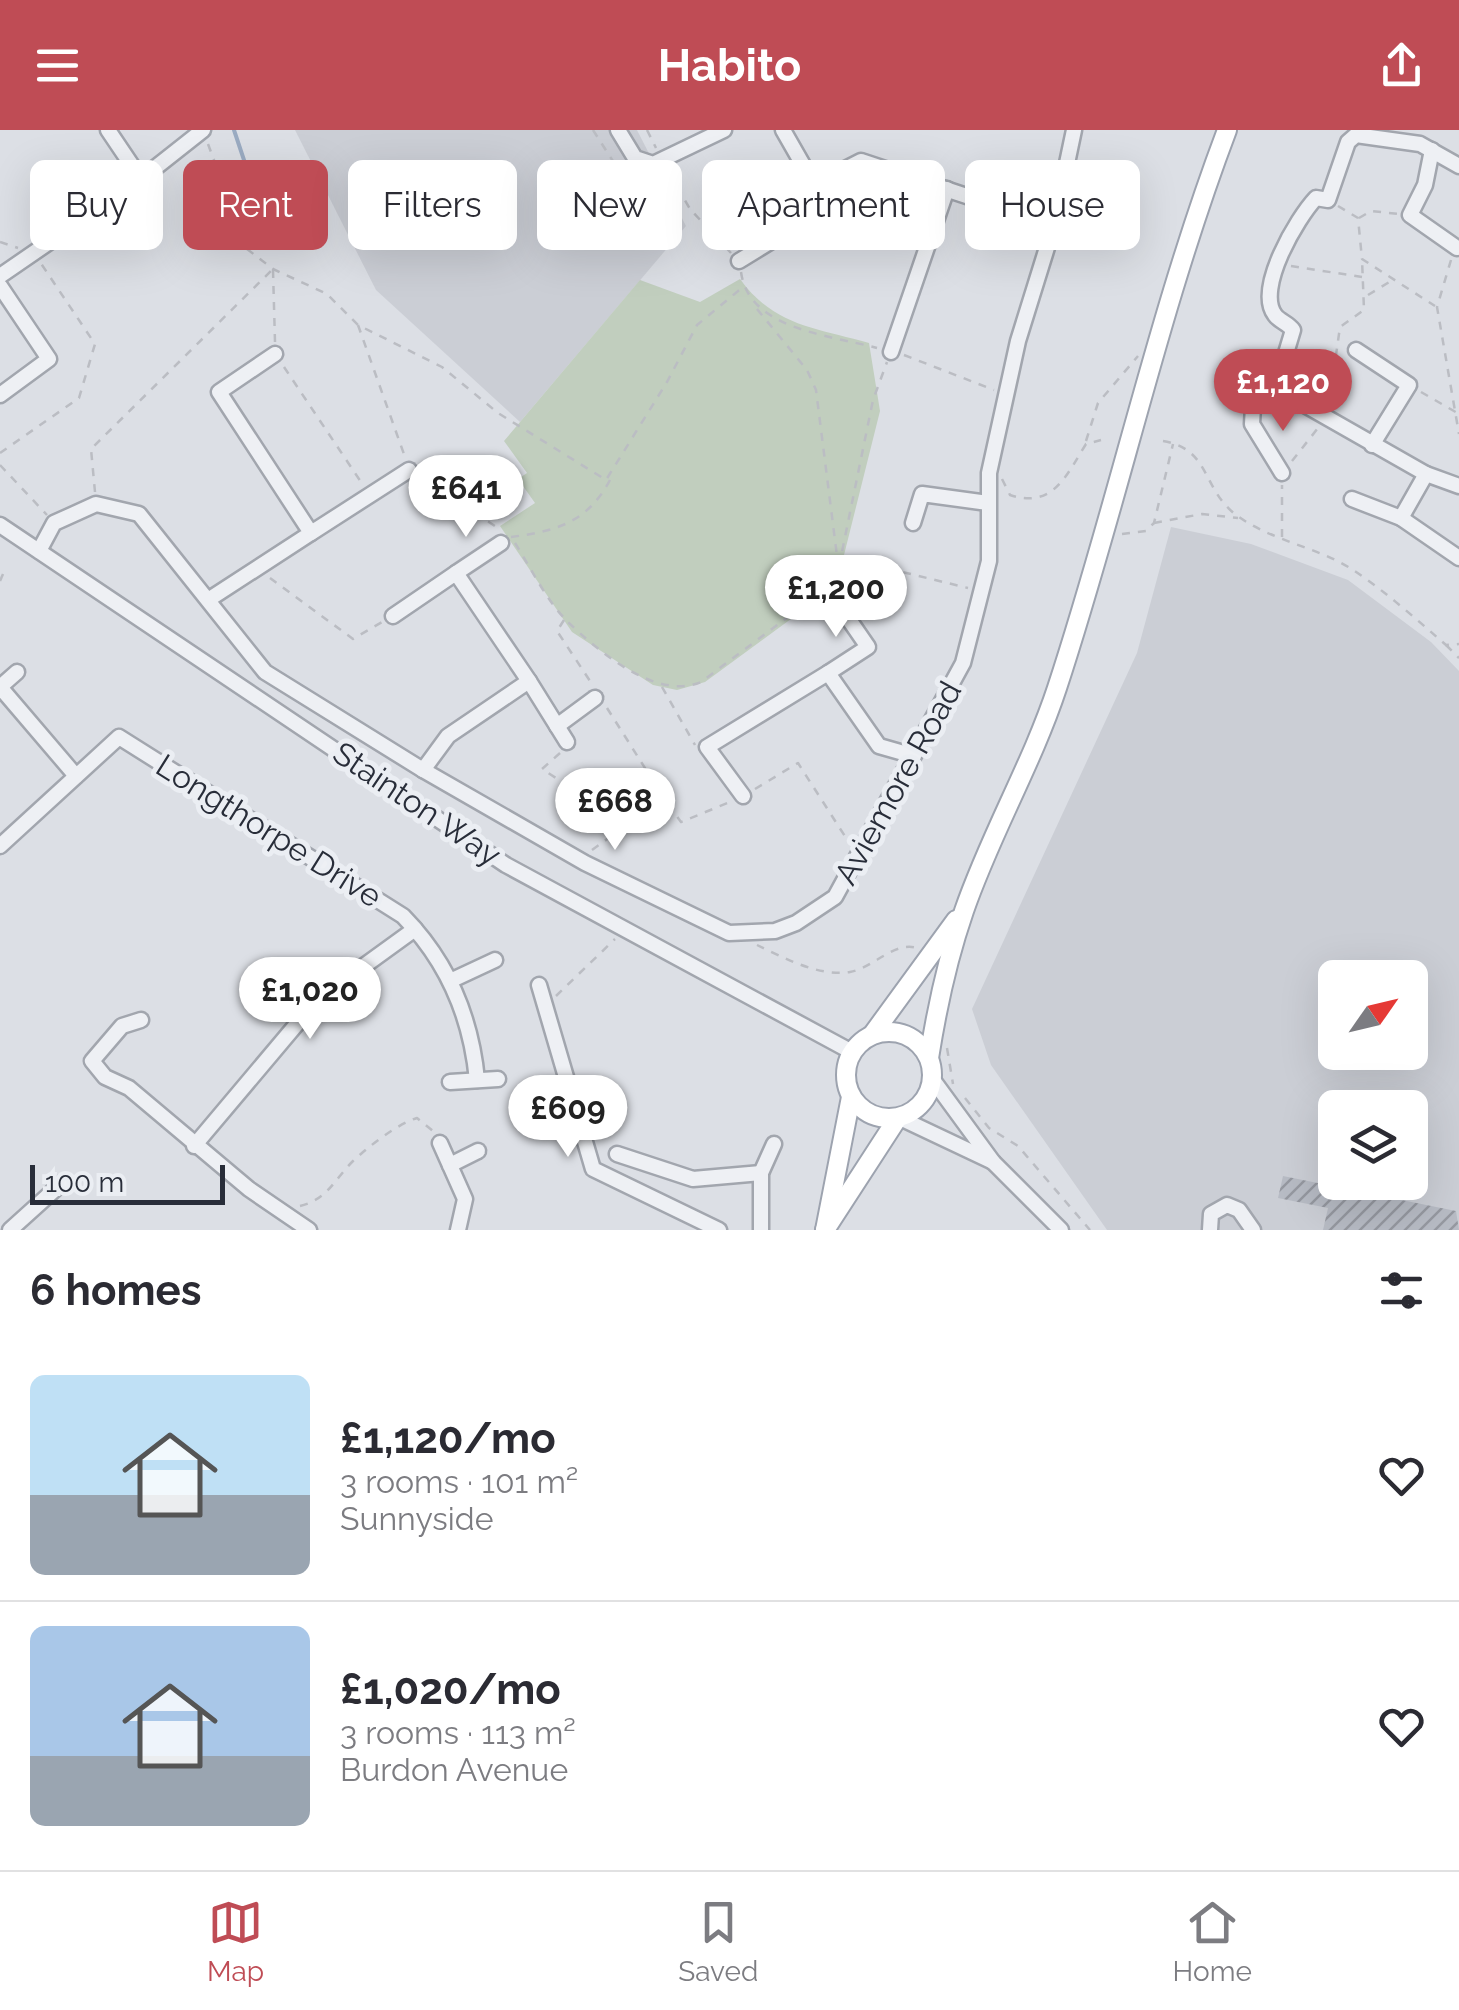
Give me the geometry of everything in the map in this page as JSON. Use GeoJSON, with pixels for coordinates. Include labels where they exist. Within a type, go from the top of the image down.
{"type":"FeatureCollection","features":[{"type":"Feature","properties":{"kind":"main road"},"geometry":{"type":"LineString","coordinates":[[851,1098],[863,1111],[879,1118],[899,1118],[916,1110],[933,1080],[930,1058],[936,1002],[965,908],[1046,719],[1108,530],[1158,340],[1223,130]]}},
{"type":"Feature","properties":{"kind":"main road"},"geometry":{"type":"LineString","coordinates":[[899,1118],[824,1230],[851,1098],[845,1075],[852,1052],[888,1018],[965,908]]}},
{"type":"Feature","properties":{"kind":"main road"},"geometry":{"type":"LineString","coordinates":[[872,1035],[904,1034],[919,1043],[930,1058]]}},
{"type":"Feature","properties":{"kind":"street"},"geometry":{"type":"LineString","coordinates":[[108,130],[128,160]]}},
{"type":"Feature","properties":{"kind":"street"},"geometry":{"type":"LineString","coordinates":[[618,130],[635,158],[647,160]]}},
{"type":"Feature","properties":{"kind":"street"},"geometry":{"type":"LineString","coordinates":[[669,160],[724,130]]}},
{"type":"Feature","properties":{"kind":"street"},"geometry":{"type":"LineString","coordinates":[[783,130],[800,160]]}},
{"type":"Feature","properties":{"kind":"street","name":"Aviemore Road"},"geometry":{"type":"LineString","coordinates":[[1068,160],[1074,130]]}},
{"type":"Feature","properties":{"kind":"street"},"geometry":{"type":"LineString","coordinates":[[163,162],[204,131]]}},
{"type":"Feature","properties":{"kind":"street"},"geometry":{"type":"LineString","coordinates":[[1277,382],[1293,330],[1276,317],[1269,298],[1284,242],[1316,198],[1328,200],[1353,132],[1432,150],[1459,166]]}},
{"type":"Feature","properties":{"kind":"street"},"geometry":{"type":"LineString","coordinates":[[1432,150],[1426,185],[1410,215],[1457,248]]}},
{"type":"Feature","properties":{"kind":"street"},"geometry":{"type":"LineString","coordinates":[[891,352],[947,189],[965,195]]}},
{"type":"Feature","properties":{"kind":"street"},"geometry":{"type":"LineString","coordinates":[[0,276],[38,250]]}},
{"type":"Feature","properties":{"kind":"street"},"geometry":{"type":"LineString","coordinates":[[740,261],[758,250]]}},
{"type":"Feature","properties":{"kind":"street","name":"Aviemore Road"},"geometry":{"type":"LineString","coordinates":[[753,934],[775,931],[816,912],[835,898],[964,663],[989,560],[988,472],[1018,341],[1046,250]]}},
{"type":"Feature","properties":{"kind":"street"},"geometry":{"type":"LineString","coordinates":[[0,286],[49,359],[0,394]]}},
{"type":"Feature","properties":{"kind":"street"},"geometry":{"type":"LineString","coordinates":[[1356,350],[1409,385],[1372,445]]}},
{"type":"Feature","properties":{"kind":"street"},"geometry":{"type":"LineString","coordinates":[[275,354],[219,392],[311,533]]}},
{"type":"Feature","properties":{"kind":"street"},"geometry":{"type":"LineString","coordinates":[[1282,473],[1252,424],[1254,389],[1261,382],[1277,382],[1289,396],[1372,445],[1426,474],[1459,486]]}},
{"type":"Feature","properties":{"kind":"street"},"geometry":{"type":"LineString","coordinates":[[210,598],[409,470]]}},
{"type":"Feature","properties":{"kind":"street"},"geometry":{"type":"LineString","coordinates":[[1401,518],[1426,474]]}},
{"type":"Feature","properties":{"kind":"street"},"geometry":{"type":"LineString","coordinates":[[912,523],[922,494],[988,503]]}},
{"type":"Feature","properties":{"kind":"street"},"geometry":{"type":"LineString","coordinates":[[1352,500],[1401,518],[1459,558]]}},
{"type":"Feature","properties":{"kind":"street"},"geometry":{"type":"LineString","coordinates":[[39,551],[54,522],[96,504],[139,514],[210,598],[265,672],[423,770],[585,862],[719,929],[753,934]]}},
{"type":"Feature","properties":{"kind":"street","name":"Stainton Way"},"geometry":{"type":"LineString","coordinates":[[0,525],[506,865],[852,1052]]}},
{"type":"Feature","properties":{"kind":"street"},"geometry":{"type":"LineString","coordinates":[[393,616],[506,540]]}},
{"type":"Feature","properties":{"kind":"street"},"geometry":{"type":"LineString","coordinates":[[456,573],[567,742]]}},
{"type":"Feature","properties":{"kind":"street"},"geometry":{"type":"LineString","coordinates":[[743,796],[707,747],[868,647],[839,605]]}},
{"type":"Feature","properties":{"kind":"street"},"geometry":{"type":"LineString","coordinates":[[0,846],[76,776],[0,687],[16,672]]}},
{"type":"Feature","properties":{"kind":"street"},"geometry":{"type":"LineString","coordinates":[[828,673],[878,746],[914,756]]}},
{"type":"Feature","properties":{"kind":"street"},"geometry":{"type":"LineString","coordinates":[[423,770],[448,736],[529,682]]}},
{"type":"Feature","properties":{"kind":"street"},"geometry":{"type":"LineString","coordinates":[[556,726],[595,698]]}},
{"type":"Feature","properties":{"kind":"street","name":"Longthorpe Drive"},"geometry":{"type":"LineString","coordinates":[[76,776],[119,737],[391,907],[416,929],[450,981],[468,1022],[477,1080]]}},
{"type":"Feature","properties":{"kind":"street"},"geometry":{"type":"LineString","coordinates":[[194,1146],[317,1000],[416,929]]}},
{"type":"Feature","properties":{"kind":"street"},"geometry":{"type":"LineString","coordinates":[[450,981],[495,960]]}},
{"type":"Feature","properties":{"kind":"street"},"geometry":{"type":"LineString","coordinates":[[540,985],[593,1168],[718,1230]]}},
{"type":"Feature","properties":{"kind":"street"},"geometry":{"type":"LineString","coordinates":[[141,1020],[122,1026],[92,1060],[104,1077],[129,1088],[194,1146],[309,1230]]}},
{"type":"Feature","properties":{"kind":"street"},"geometry":{"type":"LineString","coordinates":[[450,1082],[498,1078]]}},
{"type":"Feature","properties":{"kind":"street"},"geometry":{"type":"LineString","coordinates":[[933,1080],[994,1162],[1061,1230]]}},
{"type":"Feature","properties":{"kind":"street"},"geometry":{"type":"LineString","coordinates":[[899,1118],[994,1162]]}},
{"type":"Feature","properties":{"kind":"street"},"geometry":{"type":"LineString","coordinates":[[440,1143],[465,1199],[458,1230]]}},
{"type":"Feature","properties":{"kind":"street"},"geometry":{"type":"LineString","coordinates":[[761,1230],[761,1173],[774,1144]]}},
{"type":"Feature","properties":{"kind":"street"},"geometry":{"type":"LineString","coordinates":[[450,1165],[478,1152]]}},
{"type":"Feature","properties":{"kind":"street"},"geometry":{"type":"LineString","coordinates":[[616,1154],[693,1179],[761,1173]]}},
{"type":"Feature","properties":{"kind":"street"},"geometry":{"type":"LineString","coordinates":[[10,1230],[62,1183]]}},
{"type":"Feature","properties":{"kind":"street"},"geometry":{"type":"LineString","coordinates":[[1210,1230],[1210,1214],[1227,1205],[1238,1210],[1253,1230]]}},
{"type":"Feature","properties":{"kind":"path"},"geometry":{"type":"LineString","coordinates":[[647,130],[662,160]]}},
{"type":"Feature","properties":{"kind":"path"},"geometry":{"type":"LineString","coordinates":[[204,131],[247,248],[274,269],[327,294],[358,326],[442,367],[498,413],[570,461],[602,478],[611,478]]}},
{"type":"Feature","properties":{"kind":"path"},"geometry":{"type":"LineString","coordinates":[[682,195],[690,209],[740,261],[743,287],[807,370],[816,390],[839,566]]}},
{"type":"Feature","properties":{"kind":"path"},"geometry":{"type":"LineString","coordinates":[[1328,200],[1358,218]]}},
{"type":"Feature","properties":{"kind":"path"},"geometry":{"type":"LineString","coordinates":[[1358,218],[1371,212],[1410,215]]}},
{"type":"Feature","properties":{"kind":"path"},"geometry":{"type":"LineString","coordinates":[[1282,539],[1282,473],[1328,416],[1336,337],[1340,327],[1364,310],[1367,296],[1358,218]]}},
{"type":"Feature","properties":{"kind":"path"},"geometry":{"type":"LineString","coordinates":[[1457,248],[1436,307],[1459,434]]}},
{"type":"Feature","properties":{"kind":"path"},"geometry":{"type":"LineString","coordinates":[[1362,259],[1436,307]]}},
{"type":"Feature","properties":{"kind":"path"},"geometry":{"type":"LineString","coordinates":[[1278,264],[1363,278]]}},
{"type":"Feature","properties":{"kind":"path"},"geometry":{"type":"LineString","coordinates":[[274,269],[275,354],[370,495]]}},
{"type":"Feature","properties":{"kind":"path"},"geometry":{"type":"LineString","coordinates":[[96,504],[90,449],[274,269]]}},
{"type":"Feature","properties":{"kind":"path"},"geometry":{"type":"LineString","coordinates":[[1367,296],[1392,280]]}},
{"type":"Feature","properties":{"kind":"path"},"geometry":{"type":"LineString","coordinates":[[506,540],[570,526],[596,504],[697,324],[743,287]]}},
{"type":"Feature","properties":{"kind":"path"},"geometry":{"type":"LineString","coordinates":[[756,308],[786,323],[891,352],[1008,398]]}},
{"type":"Feature","properties":{"kind":"path"},"geometry":{"type":"LineString","coordinates":[[358,326],[409,470],[506,540],[565,619],[611,656],[660,685],[678,688],[701,682],[820,596],[836,580],[872,400],[891,352]]}},
{"type":"Feature","properties":{"kind":"path"},"geometry":{"type":"LineString","coordinates":[[1002,477],[1010,495],[1030,502],[1055,493],[1086,444],[1085,435],[1098,403],[1133,360],[1158,340]]}},
{"type":"Feature","properties":{"kind":"path"},"geometry":{"type":"LineString","coordinates":[[1409,385],[1457,413]]}},
{"type":"Feature","properties":{"kind":"path"},"geometry":{"type":"LineString","coordinates":[[1086,444],[1101,440]]}},
{"type":"Feature","properties":{"kind":"path"},"geometry":{"type":"LineString","coordinates":[[1163,441],[1197,454],[1213,489],[1240,518],[1349,567],[1459,658]]}},
{"type":"Feature","properties":{"kind":"path"},"geometry":{"type":"LineString","coordinates":[[1108,530],[1127,536],[1146,531],[1154,523],[1174,442]]}},
{"type":"Feature","properties":{"kind":"path"},"geometry":{"type":"LineString","coordinates":[[0,465],[54,522]]}},
{"type":"Feature","properties":{"kind":"path"},"geometry":{"type":"LineString","coordinates":[[1154,523],[1202,514],[1240,518]]}},
{"type":"Feature","properties":{"kind":"path"},"geometry":{"type":"LineString","coordinates":[[841,557],[979,590]]}},
{"type":"Feature","properties":{"kind":"path"},"geometry":{"type":"LineString","coordinates":[[256,568],[353,639],[393,616]]}},
{"type":"Feature","properties":{"kind":"path"},"geometry":{"type":"LineString","coordinates":[[0,581],[3,574]]}},
{"type":"Feature","properties":{"kind":"path"},"geometry":{"type":"LineString","coordinates":[[565,619],[557,631],[682,822],[743,796],[798,763],[860,858]]}},
{"type":"Feature","properties":{"kind":"path"},"geometry":{"type":"LineString","coordinates":[[1446,644],[1459,644]]}},
{"type":"Feature","properties":{"kind":"path"},"geometry":{"type":"LineString","coordinates":[[660,685],[699,752],[707,747]]}},
{"type":"Feature","properties":{"kind":"path"},"geometry":{"type":"LineString","coordinates":[[567,742],[569,746],[540,766],[593,802]]}},
{"type":"Feature","properties":{"kind":"path"},"geometry":{"type":"LineString","coordinates":[[585,862],[593,847],[664,798]]}},
{"type":"Feature","properties":{"kind":"path"},"geometry":{"type":"LineString","coordinates":[[753,934],[754,944],[833,972],[853,972],[905,946],[930,955]]}},
{"type":"Feature","properties":{"kind":"path"},"geometry":{"type":"LineString","coordinates":[[546,1006],[620,935]]}},
{"type":"Feature","properties":{"kind":"path"},"geometry":{"type":"LineString","coordinates":[[947,1049],[953,1084],[988,1128],[1018,1146],[1090,1230]]}},
{"type":"Feature","properties":{"kind":"path"},"geometry":{"type":"LineString","coordinates":[[288,1216],[327,1194],[354,1160],[408,1120],[423,1118],[440,1143]]}},
{"type":"Feature","properties":{"kind":"shaded area"},"geometry":{"type":"Polygon","coordinates":[[[295,130],[637,130],[652,160],[537,160],[537,250],[666,250],[520,422],[376,290],[356,250],[517,250],[517,160],[348,160],[348,235],[328,195],[328,160],[310,160],[295,130]]]}},
{"type":"Feature","properties":{"kind":"shaded area"},"geometry":{"type":"Polygon","coordinates":[[[1171,527],[1251,544],[1348,580],[1431,642],[1459,671],[1459,1230],[1107,1230],[991,1065],[972,1009],[1137,653],[1171,527]]]}},
{"type":"Feature","properties":{"kind":"green space"},"geometry":{"type":"Polygon","coordinates":[[[740,279],[753,295],[782,316],[869,343],[880,411],[844,555],[863,581],[818,609],[814,602],[705,682],[677,690],[653,685],[572,632],[500,526],[535,503],[518,479],[527,473],[504,441],[640,280],[700,302],[740,279]]]}},
{"type":"Feature","properties":{"kind":"building"},"geometry":{"type":"Polygon","coordinates":[[[1283,1176],[1318,1183],[1318,1200],[1402,1200],[1456,1211],[1459,1230],[1323,1230],[1328,1208],[1278,1198],[1283,1176]]]}},
{"type":"Feature","properties":{"kind":"waterway"},"geometry":{"type":"LineString","coordinates":[[234,130],[244,160]]}}]}
